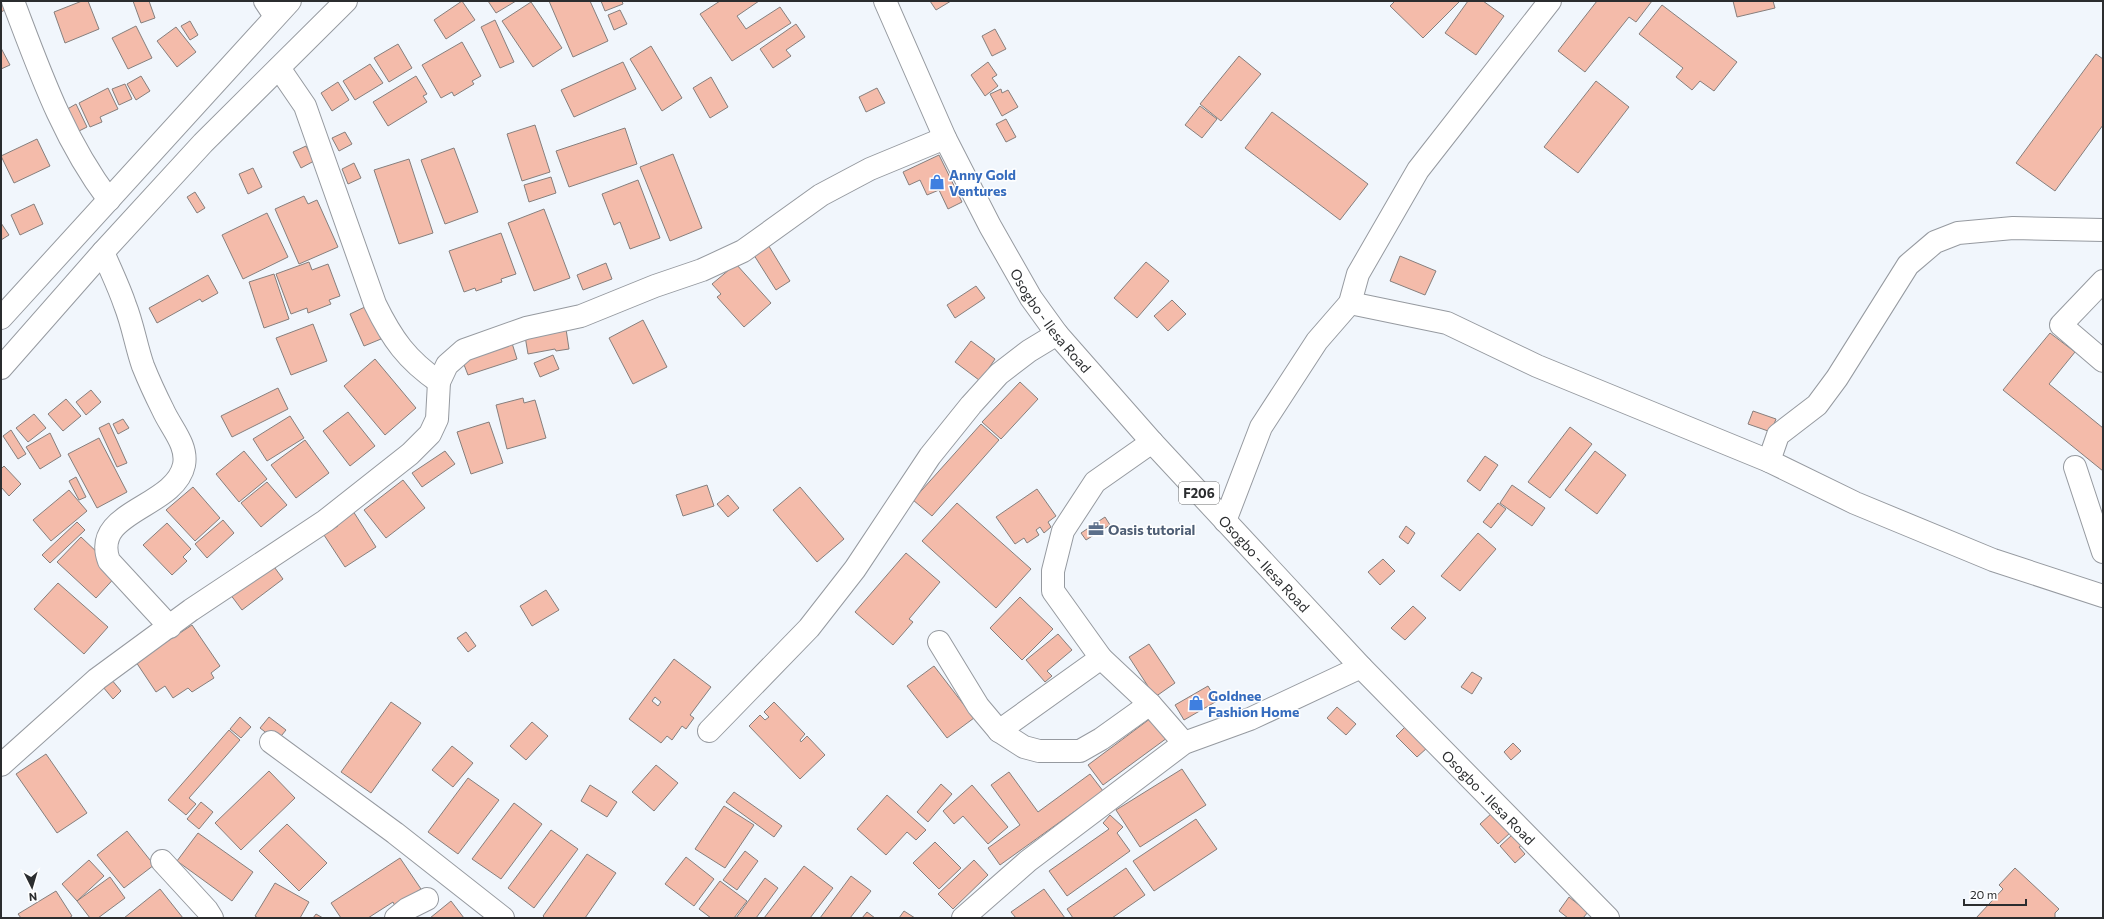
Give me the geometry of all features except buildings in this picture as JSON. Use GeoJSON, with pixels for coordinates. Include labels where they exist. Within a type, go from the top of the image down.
{"type":"FeatureCollection","features":[{"type":"Feature","properties":{"kind":"street"},"geometry":{"type":"LineString","coordinates":[[13,1],[52,101],[80,159],[109,200]]}},
{"type":"Feature","properties":{"kind":"street"},"geometry":{"type":"LineString","coordinates":[[1,368],[103,252],[203,143],[346,1]]}},
{"type":"Feature","properties":{"kind":"street","name":"Osogbo - Ilesa Road"},"geometry":{"type":"LineString","coordinates":[[885,1],[945,138],[990,226],[1028,292],[1057,334],[1152,442],[1361,666],[1608,918]]}},
{"type":"Feature","properties":{"kind":"street"},"geometry":{"type":"LineString","coordinates":[[1225,521],[1260,427],[1316,341],[1350,303],[1358,274],[1418,170],[1550,1]]}},
{"type":"Feature","properties":{"kind":"street"},"geometry":{"type":"LineString","coordinates":[[1,318],[109,200],[276,6]]}},
{"type":"Feature","properties":{"kind":"street"},"geometry":{"type":"LineString","coordinates":[[278,68],[305,106],[375,304],[384,323],[407,356],[418,367],[440,382]]}},
{"type":"Feature","properties":{"kind":"street"},"geometry":{"type":"LineString","coordinates":[[4,757],[97,679],[170,627],[191,610],[325,521],[410,454],[430,434],[437,419],[440,382],[447,365],[464,350],[526,328],[581,316],[655,286],[702,270],[743,251],[821,195],[870,169],[945,138]]}},
{"type":"Feature","properties":{"kind":"street"},"geometry":{"type":"LineString","coordinates":[[1769,461],[1778,434],[1816,405],[1841,372],[1908,265],[1935,242],[1958,233],[2013,228],[2103,230]]}},
{"type":"Feature","properties":{"kind":"street"},"geometry":{"type":"LineString","coordinates":[[103,252],[126,306],[144,366],[163,411],[185,453],[180,477],[156,498],[116,525],[106,541],[106,551],[110,561],[170,627]]}},
{"type":"Feature","properties":{"kind":"street"},"geometry":{"type":"LineString","coordinates":[[2103,280],[2061,325],[2103,361]]}},
{"type":"Feature","properties":{"kind":"street"},"geometry":{"type":"LineString","coordinates":[[1350,303],[1447,323],[1537,366],[1769,461],[1855,503],[1993,560],[2103,596]]}},
{"type":"Feature","properties":{"kind":"street"},"geometry":{"type":"LineString","coordinates":[[709,731],[809,628],[856,569],[930,456],[971,405],[999,374],[1029,351],[1057,334]]}},
{"type":"Feature","properties":{"kind":"street"},"geometry":{"type":"LineString","coordinates":[[1152,442],[1095,482],[1063,531],[1055,558],[1054,591],[1101,658],[1150,704],[1184,742]]}},
{"type":"Feature","properties":{"kind":"street"},"geometry":{"type":"LineString","coordinates":[[2075,467],[2103,552]]}},
{"type":"Feature","properties":{"kind":"street"},"geometry":{"type":"LineString","coordinates":[[939,642],[978,706],[999,731],[1024,747],[1039,751],[1080,751],[1101,739],[1150,704]]}},
{"type":"Feature","properties":{"kind":"street"},"geometry":{"type":"LineString","coordinates":[[999,731],[1101,658]]}},
{"type":"Feature","properties":{"kind":"street"},"geometry":{"type":"LineString","coordinates":[[963,918],[1028,861],[1184,742],[1250,719],[1361,666]]}},
{"type":"Feature","properties":{"kind":"street"},"geometry":{"type":"LineString","coordinates":[[271,742],[395,833],[503,918]]}},
{"type":"Feature","properties":{"kind":"street"},"geometry":{"type":"LineString","coordinates":[[162,861],[212,918]]}},
{"type":"Feature","properties":{"kind":"street"},"geometry":{"type":"LineString","coordinates":[[396,918],[407,909],[427,899]]}},
{"type":"Feature","properties":{"kind":"place","name":"Anny Gold Ventures"},"geometry":{"type":"Point","coordinates":[937,182]}},
{"type":"Feature","properties":{"kind":"place","name":"Oasis tutorial"},"geometry":{"type":"Point","coordinates":[1096,529]}},
{"type":"Feature","properties":{"kind":"place","name":"Goldnee Fashion Home"},"geometry":{"type":"Point","coordinates":[1196,703]}}]}
